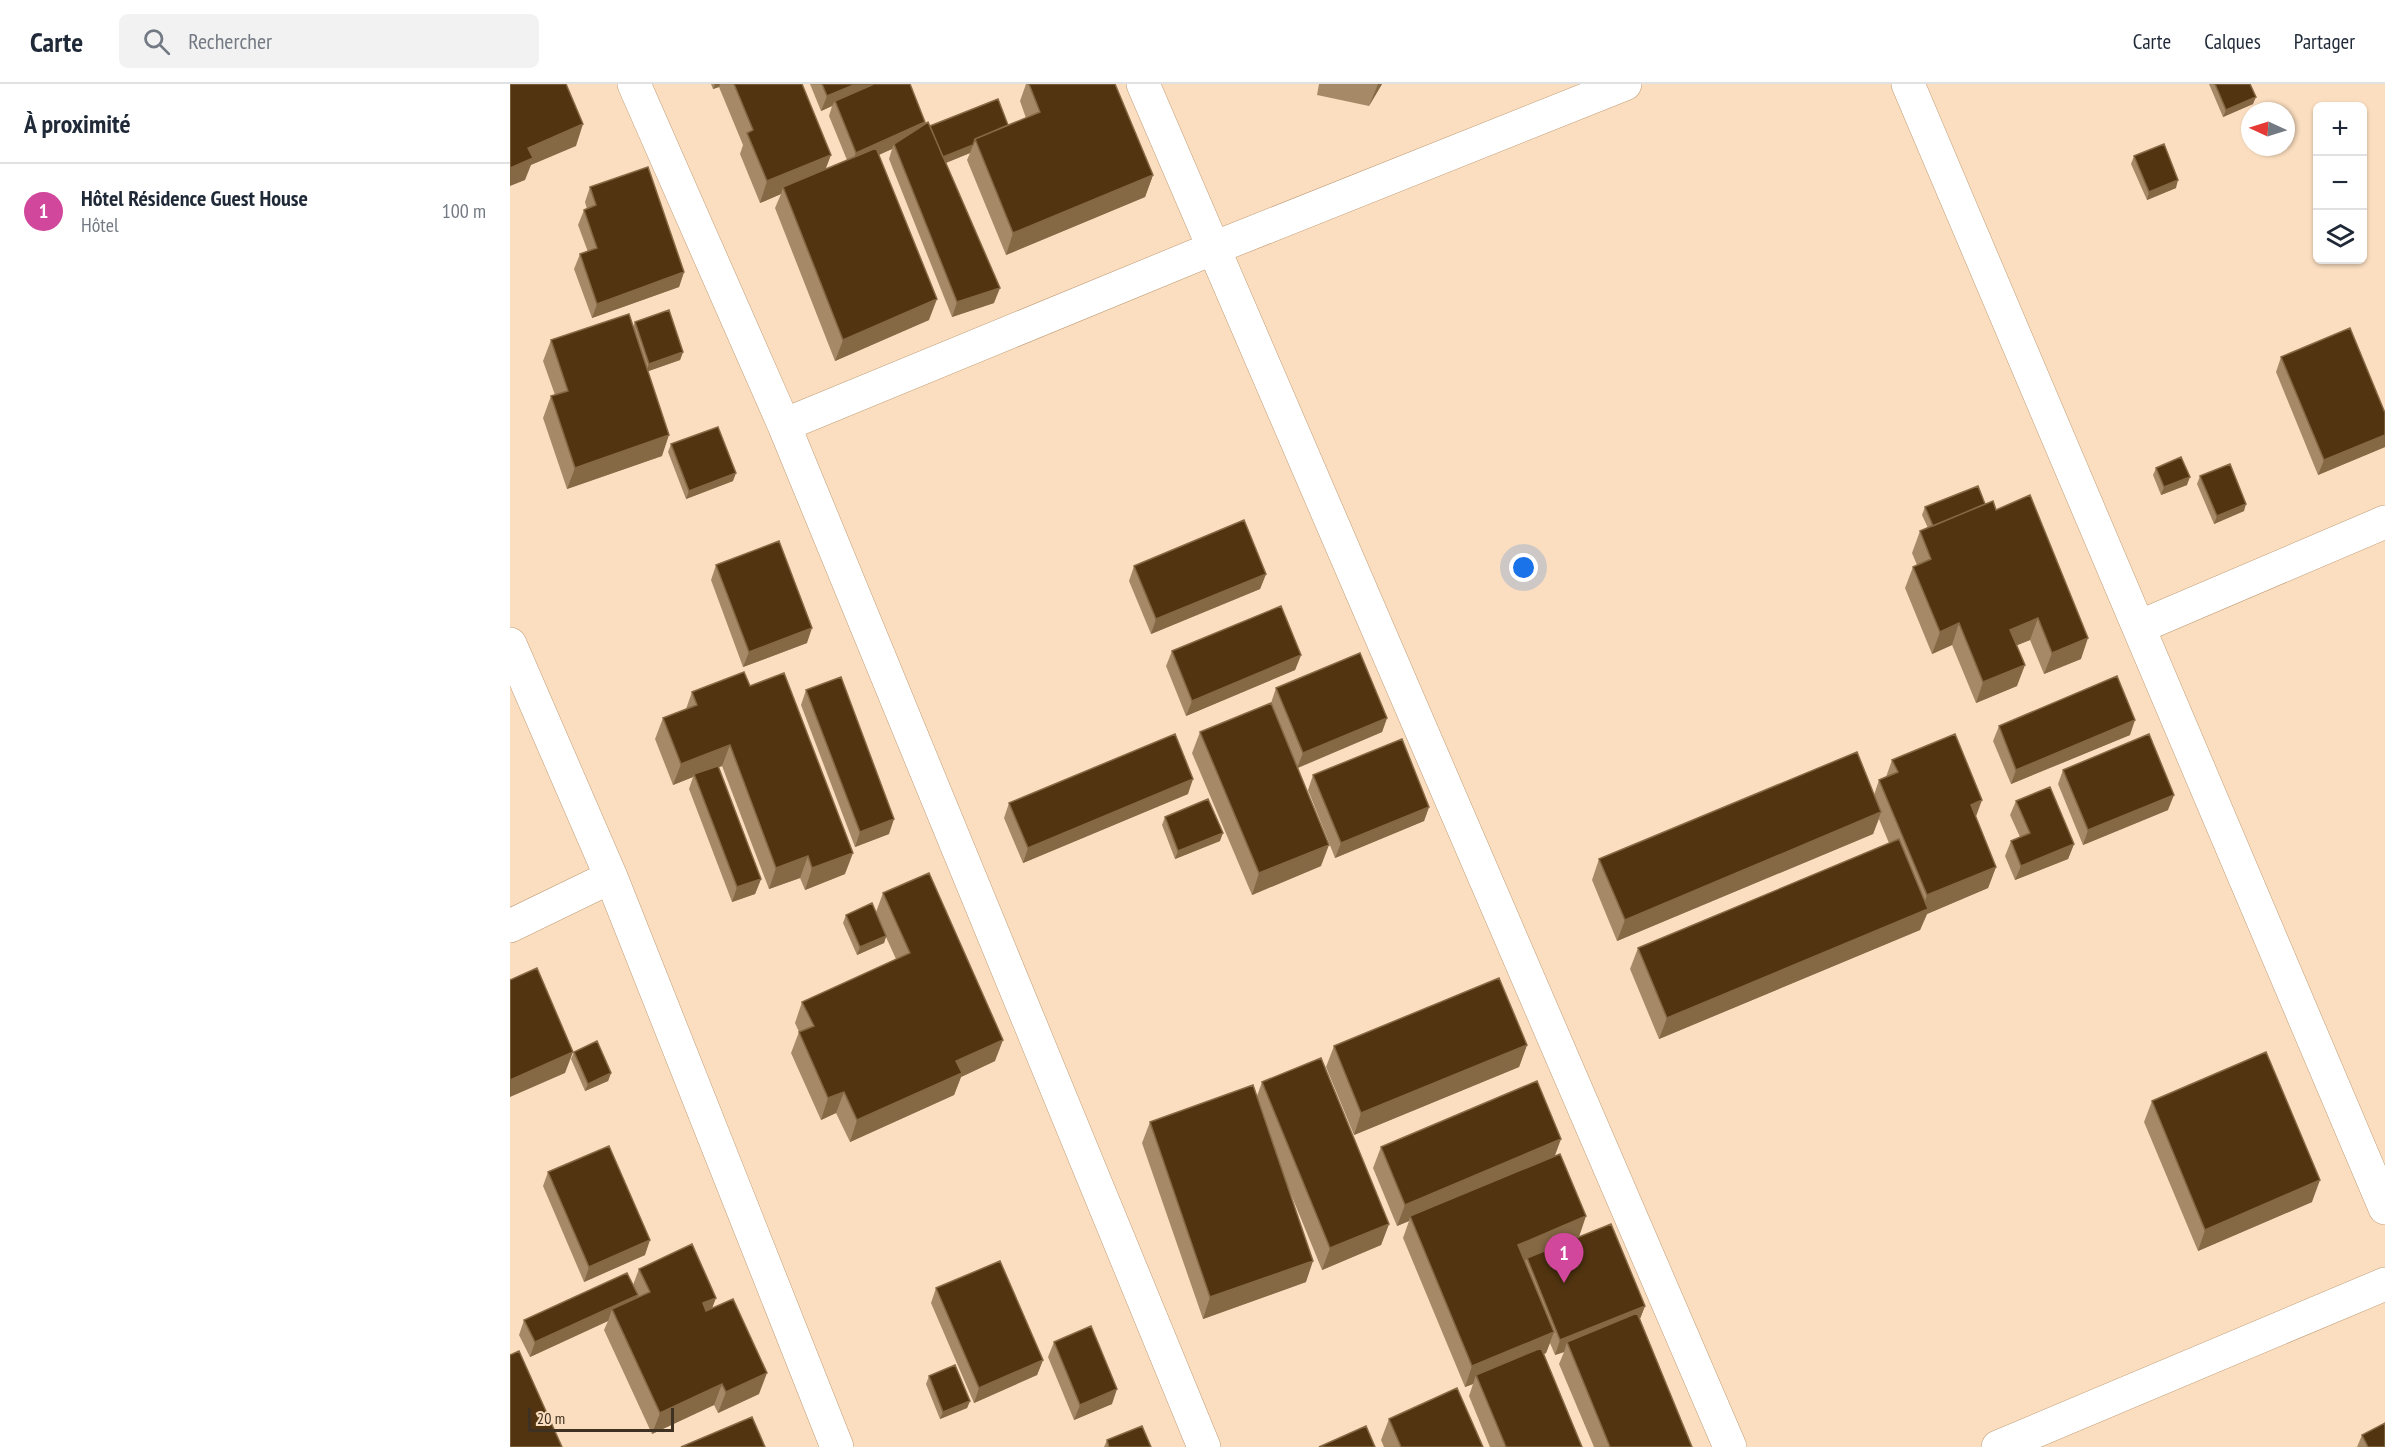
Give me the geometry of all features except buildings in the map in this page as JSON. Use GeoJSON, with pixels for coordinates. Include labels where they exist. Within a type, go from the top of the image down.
{"type":"FeatureCollection","features":[{"type":"Feature","properties":{"kind":"street"},"geometry":{"type":"LineString","coordinates":[[634,84],[784,425],[1204,1447]]}},
{"type":"Feature","properties":{"kind":"street"},"geometry":{"type":"LineString","coordinates":[[1143,84],[1730,1447]]}},
{"type":"Feature","properties":{"kind":"street"},"geometry":{"type":"LineString","coordinates":[[784,425],[1214,248],[1625,84]]}},
{"type":"Feature","properties":{"kind":"street"},"geometry":{"type":"LineString","coordinates":[[1908,84],[2385,1208]]}},
{"type":"Feature","properties":{"kind":"street"},"geometry":{"type":"LineString","coordinates":[[2139,627],[2385,522]]}},
{"type":"Feature","properties":{"kind":"street"},"geometry":{"type":"LineString","coordinates":[[510,644],[611,877],[837,1447]]}},
{"type":"Feature","properties":{"kind":"street"},"geometry":{"type":"LineString","coordinates":[[510,926],[611,877]]}},
{"type":"Feature","properties":{"kind":"street"},"geometry":{"type":"LineString","coordinates":[[1998,1447],[2385,1284]]}},
{"type":"Feature","properties":{"kind":"place","name":"Hôtel Résidence Guest House"},"geometry":{"type":"Point","coordinates":[1564,1283]}}]}
